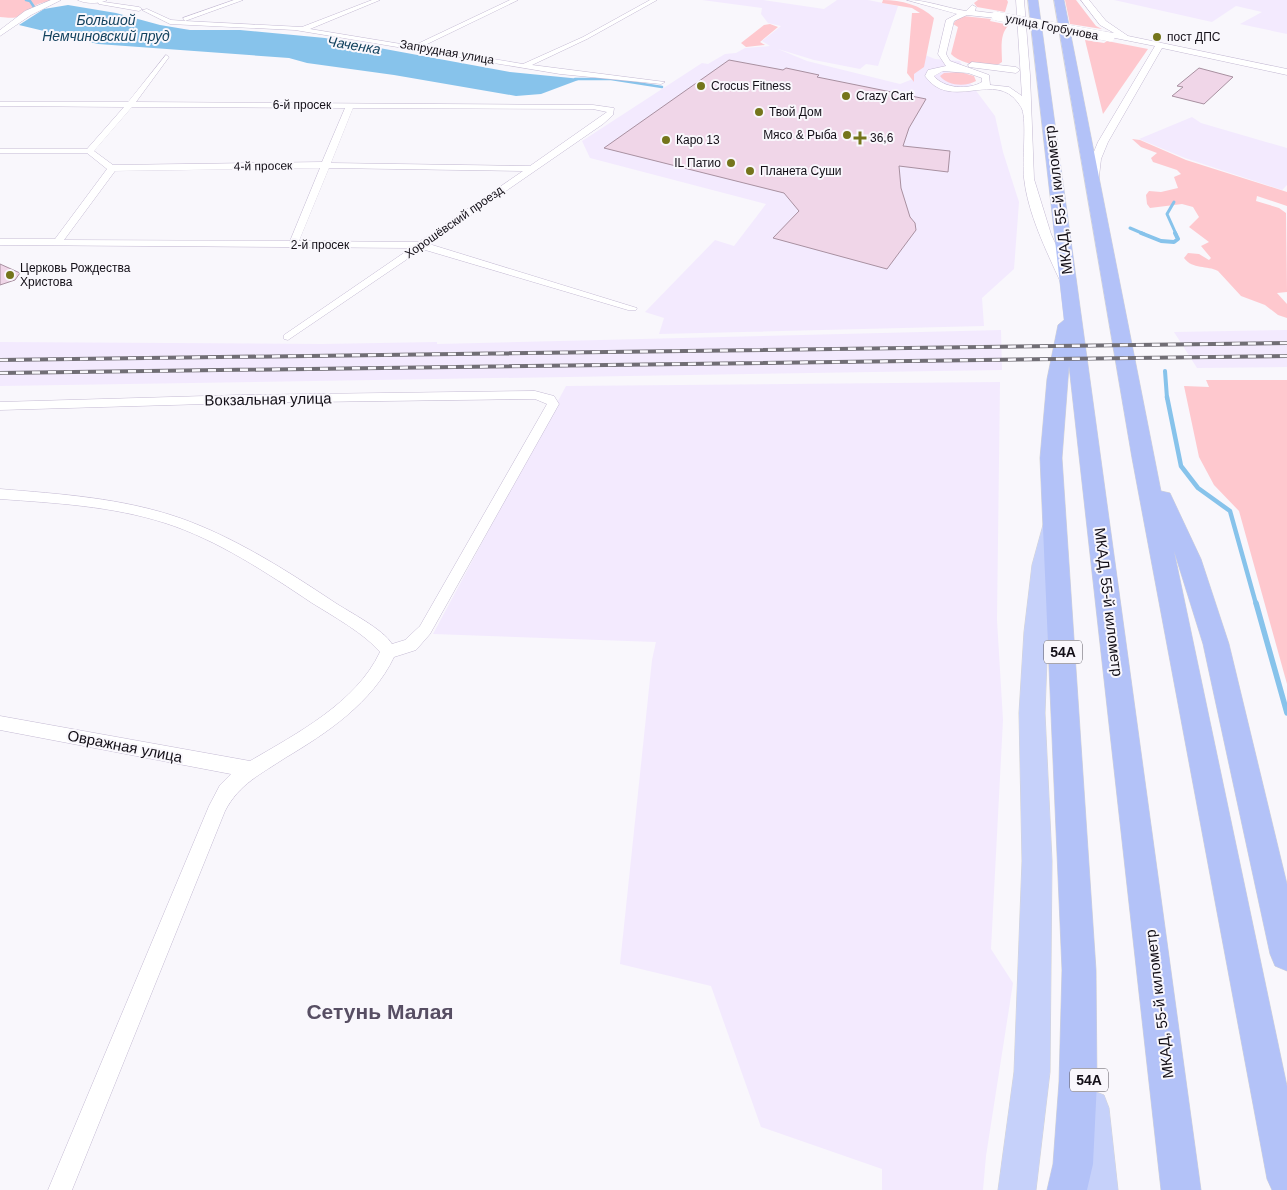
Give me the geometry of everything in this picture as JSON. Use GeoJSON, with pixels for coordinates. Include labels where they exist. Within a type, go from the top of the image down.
{"type":"FeatureCollection","features":[{"type":"Feature","properties":{"kind":"highway","name":"МКАД, 55-й километр"},"geometry":{"type":"LineString","coordinates":[[1034,7],[1181,1190]]}},
{"type":"Feature","properties":{"kind":"highway"},"geometry":{"type":"LineString","coordinates":[[1061,8],[1092,186],[1144,458],[1287,1179]]}},
{"type":"Feature","properties":{"kind":"highway","name":"54А"},"geometry":{"type":"LineString","coordinates":[[1070,295],[1057,380],[1051,458],[1053,522],[1060,593],[1079,970]]}},
{"type":"Feature","properties":{"kind":"highway"},"geometry":{"type":"LineString","coordinates":[[1144,458],[1189,559],[1216,644],[1287,954]]}},
{"type":"Feature","properties":{"kind":"highway"},"geometry":{"type":"LineString","coordinates":[[1067,1190],[1072,1164],[1078,1082],[1079,970]]}},
{"type":"Feature","properties":{"kind":"main road"},"geometry":{"type":"LineString","coordinates":[[1018,1190],[1032,1072],[1038,861],[1032,713],[1035,641],[1044,565],[1053,522]]}},
{"type":"Feature","properties":{"kind":"main road","name":"54А"},"geometry":{"type":"LineString","coordinates":[[1079,970],[1098,1190]]}},
{"type":"Feature","properties":{"kind":"street"},"geometry":{"type":"LineString","coordinates":[[0,34],[28,13],[57,0]]}},
{"type":"Feature","properties":{"kind":"street"},"geometry":{"type":"LineString","coordinates":[[82,0],[101,1]]}},
{"type":"Feature","properties":{"kind":"street"},"geometry":{"type":"LineString","coordinates":[[177,22],[240,0]]}},
{"type":"Feature","properties":{"kind":"street"},"geometry":{"type":"LineString","coordinates":[[303,29],[377,0]]}},
{"type":"Feature","properties":{"kind":"street"},"geometry":{"type":"LineString","coordinates":[[416,47],[515,0]]}},
{"type":"Feature","properties":{"kind":"street"},"geometry":{"type":"LineString","coordinates":[[524,66],[607,26],[654,0]]}},
{"type":"Feature","properties":{"kind":"street"},"geometry":{"type":"LineString","coordinates":[[911,0],[926,5],[970,7]]}},
{"type":"Feature","properties":{"kind":"street"},"geometry":{"type":"LineString","coordinates":[[1020,0],[1029,179],[1045,234],[1070,295]]}},
{"type":"Feature","properties":{"kind":"street"},"geometry":{"type":"LineString","coordinates":[[1085,0],[1102,23],[1120,35]]}},
{"type":"Feature","properties":{"kind":"street","name":"Запрудная улица"},"geometry":{"type":"LineString","coordinates":[[101,1],[142,9],[163,20],[303,29],[578,74],[609,75],[661,82]]}},
{"type":"Feature","properties":{"kind":"street"},"geometry":{"type":"LineString","coordinates":[[963,3],[970,7]]}},
{"type":"Feature","properties":{"kind":"street"},"geometry":{"type":"LineString","coordinates":[[926,5],[948,23]]}},
{"type":"Feature","properties":{"kind":"street"},"geometry":{"type":"LineString","coordinates":[[964,69],[944,60],[942,54],[948,23],[970,7]]}},
{"type":"Feature","properties":{"kind":"street","name":"улица Горбунова"},"geometry":{"type":"LineString","coordinates":[[970,7],[996,15],[1139,41],[1287,72]]}},
{"type":"Feature","properties":{"kind":"street"},"geometry":{"type":"LineString","coordinates":[[1109,36],[1120,35]]}},
{"type":"Feature","properties":{"kind":"street","name":"улица Горбунова"},"geometry":{"type":"LineString","coordinates":[[1120,35],[1139,41]]}},
{"type":"Feature","properties":{"kind":"street"},"geometry":{"type":"LineString","coordinates":[[1092,186],[1096,159],[1103,142],[1160,46]]}},
{"type":"Feature","properties":{"kind":"street"},"geometry":{"type":"LineString","coordinates":[[944,47],[949,57],[960,62],[985,68],[1016,70]]}},
{"type":"Feature","properties":{"kind":"street"},"geometry":{"type":"LineString","coordinates":[[944,47],[938,53],[934,70],[929,78],[942,86],[964,89],[998,88],[1014,92],[1025,107]]}},
{"type":"Feature","properties":{"kind":"street"},"geometry":{"type":"LineString","coordinates":[[90,151],[130,105],[166,57]]}},
{"type":"Feature","properties":{"kind":"street"},"geometry":{"type":"LineString","coordinates":[[934,70],[948,68],[999,74],[1016,70],[1024,58]]}},
{"type":"Feature","properties":{"kind":"street"},"geometry":{"type":"LineString","coordinates":[[975,71],[983,75],[988,81],[979,88]]}},
{"type":"Feature","properties":{"kind":"street","name":"6-й просек"},"geometry":{"type":"LineString","coordinates":[[0,104],[605,108]]}},
{"type":"Feature","properties":{"kind":"street"},"geometry":{"type":"LineString","coordinates":[[293,245],[350,105]]}},
{"type":"Feature","properties":{"kind":"street","name":"Хорошёвский проезд"},"geometry":{"type":"LineString","coordinates":[[288,337],[612,112],[605,108]]}},
{"type":"Feature","properties":{"kind":"street"},"geometry":{"type":"LineString","coordinates":[[0,151],[90,151],[112,168],[57,243]]}},
{"type":"Feature","properties":{"kind":"street","name":"4-й просек"},"geometry":{"type":"LineString","coordinates":[[112,168],[326,165],[532,168]]}},
{"type":"Feature","properties":{"kind":"street","name":"2-й просек"},"geometry":{"type":"LineString","coordinates":[[0,242],[420,246],[632,308]]}},
{"type":"Feature","properties":{"kind":"street","name":"Вокзальная улица"},"geometry":{"type":"LineString","coordinates":[[0,406],[240,399],[535,395],[550,400],[552,404],[425,630],[410,645],[388,652]]}},
{"type":"Feature","properties":{"kind":"street"},"geometry":{"type":"LineString","coordinates":[[0,494],[73,501],[168,519],[202,532],[278,572],[319,598],[370,634],[385,646],[388,652],[385,662],[373,682],[342,709],[264,762],[249,769],[229,787],[218,806],[60,1190]]}},
{"type":"Feature","properties":{"kind":"street","name":"Овражная улица"},"geometry":{"type":"LineString","coordinates":[[0,723],[249,769]]}},
{"type":"Feature","properties":{"kind":"shaded area"},"geometry":{"type":"Polygon","coordinates":[[[0,0],[52,0],[35,6],[21,16],[10,18],[0,17],[0,0]]]}},
{"type":"Feature","properties":{"kind":"shaded area"},"geometry":{"type":"Polygon","coordinates":[[[702,0],[763,0],[824,9],[837,0],[868,0],[898,6],[878,66],[866,64],[860,69],[814,60],[778,49],[807,61],[900,84],[913,79],[908,70],[925,55],[935,59],[960,61],[968,80],[995,116],[1003,152],[1019,202],[1014,269],[982,298],[984,326],[659,334],[664,318],[645,312],[715,240],[734,246],[766,204],[590,158],[582,141],[702,63],[708,64],[725,54],[736,53],[745,48],[770,46],[762,41],[781,26],[768,23],[761,14],[762,8],[702,0]]]}},
{"type":"Feature","properties":{"kind":"shaded area"},"geometry":{"type":"Polygon","coordinates":[[[883,0],[910,4],[929,13],[934,18],[924,67],[914,74],[914,82],[907,73],[912,13],[920,13],[912,8],[882,3],[883,0]]]}},
{"type":"Feature","properties":{"kind":"shaded area"},"geometry":{"type":"Polygon","coordinates":[[[978,0],[1007,0],[1008,2],[1005,12],[977,7],[974,3],[978,0]]]}},
{"type":"Feature","properties":{"kind":"shaded area"},"geometry":{"type":"Polygon","coordinates":[[[1065,0],[1076,0],[1096,26],[1102,29],[1070,24],[1065,0]]]}},
{"type":"Feature","properties":{"kind":"shaded area"},"geometry":{"type":"Polygon","coordinates":[[[1114,0],[1287,0],[1287,34],[1240,24],[1262,12],[1236,6],[1212,22],[1114,0]]]}},
{"type":"Feature","properties":{"kind":"shaded area"},"geometry":{"type":"Polygon","coordinates":[[[963,16],[991,19],[990,21],[1009,25],[1002,37],[1002,62],[991,66],[976,65],[961,61],[951,54],[958,27],[953,24],[958,18],[963,16]]]}},
{"type":"Feature","properties":{"kind":"shaded area"},"geometry":{"type":"Polygon","coordinates":[[[770,24],[778,27],[760,42],[765,45],[746,47],[741,43],[764,25],[770,24]]]}},
{"type":"Feature","properties":{"kind":"shaded area"},"geometry":{"type":"Polygon","coordinates":[[[1085,40],[1104,43],[1107,41],[1148,49],[1103,114],[1085,40]]]}},
{"type":"Feature","properties":{"kind":"shaded area"},"geometry":{"type":"Polygon","coordinates":[[[960,72],[974,76],[976,81],[967,84],[952,84],[940,76],[944,73],[960,72]]]}},
{"type":"Feature","properties":{"kind":"shaded area"},"geometry":{"type":"Polygon","coordinates":[[[1192,117],[1201,123],[1287,148],[1287,185],[1282,190],[1185,158],[1139,139],[1192,117]]]}},
{"type":"Feature","properties":{"kind":"shaded area"},"geometry":{"type":"Polygon","coordinates":[[[1132,139],[1140,140],[1186,160],[1287,192],[1287,206],[1257,196],[1256,201],[1279,208],[1286,213],[1287,292],[1277,293],[1287,304],[1287,318],[1278,315],[1265,305],[1241,296],[1218,271],[1196,266],[1184,258],[1188,253],[1199,254],[1209,260],[1211,258],[1201,246],[1209,242],[1189,227],[1199,217],[1193,207],[1182,204],[1150,208],[1147,204],[1146,195],[1149,191],[1161,192],[1178,188],[1174,177],[1181,174],[1177,170],[1153,162],[1151,158],[1157,153],[1141,147],[1132,139]]]}},
{"type":"Feature","properties":{"kind":"shaded area"},"geometry":{"type":"Polygon","coordinates":[[[1001,330],[1002,370],[0,386],[0,342],[322,344],[437,342],[437,344],[1001,330]]]}},
{"type":"Feature","properties":{"kind":"shaded area"},"geometry":{"type":"Polygon","coordinates":[[[1287,330],[1287,367],[1197,368],[1174,332],[1287,330]]]}},
{"type":"Feature","properties":{"kind":"shaded area"},"geometry":{"type":"Polygon","coordinates":[[[1206,380],[1287,380],[1287,684],[1239,511],[1214,485],[1199,457],[1184,386],[1209,387],[1206,380]]]}},
{"type":"Feature","properties":{"kind":"shaded area"},"geometry":{"type":"Polygon","coordinates":[[[1000,382],[997,620],[1003,720],[991,949],[1013,983],[986,1156],[983,1190],[882,1190],[882,1169],[761,1127],[711,986],[620,964],[652,660],[656,642],[433,634],[566,386],[1000,382]]]}},
{"type":"Feature","properties":{"kind":"water","name":"Большой Немчиновский пруд"},"geometry":{"type":"Polygon","coordinates":[[[68,5],[116,13],[160,25],[190,30],[240,30],[325,38],[510,72],[581,79],[541,94],[516,96],[394,75],[307,63],[289,58],[98,44],[19,25],[44,9],[68,5]]]}},
{"type":"Feature","properties":{"kind":"building"},"geometry":{"type":"Polygon","coordinates":[[[729,60],[783,70],[786,68],[819,75],[817,77],[926,99],[909,128],[903,146],[950,151],[948,172],[899,166],[901,188],[916,230],[887,269],[773,238],[799,211],[784,193],[604,148],[729,60]]]}},
{"type":"Feature","properties":{"kind":"building"},"geometry":{"type":"Polygon","coordinates":[[[1199,68],[1233,77],[1204,104],[1172,96],[1183,87],[1177,86],[1199,68]]]}},
{"type":"Feature","properties":{"kind":"building","name":"Церковь Рождества Христова"},"geometry":{"type":"Polygon","coordinates":[[[0,264],[20,273],[15,280],[0,285],[0,264]]]}},
{"type":"Feature","properties":{"kind":"waterway","name":"Чаченка"},"geometry":{"type":"LineString","coordinates":[[26,0],[30,1],[34,7]]}},
{"type":"Feature","properties":{"kind":"waterway","name":"Чаченка"},"geometry":{"type":"LineString","coordinates":[[575,79],[611,79],[662,87]]}},
{"type":"Feature","properties":{"kind":"waterway"},"geometry":{"type":"LineString","coordinates":[[1174,202],[1167,214],[1176,234]]}},
{"type":"Feature","properties":{"kind":"waterway"},"geometry":{"type":"LineString","coordinates":[[1130,228],[1144,234]]}},
{"type":"Feature","properties":{"kind":"waterway"},"geometry":{"type":"LineString","coordinates":[[1141,233],[1161,241],[1174,242],[1178,239],[1175,233]]}},
{"type":"Feature","properties":{"kind":"waterway"},"geometry":{"type":"LineString","coordinates":[[1165,371],[1167,398]]}},
{"type":"Feature","properties":{"kind":"waterway"},"geometry":{"type":"LineString","coordinates":[[1167,397],[1181,466],[1198,488],[1230,511],[1256,604]]}},
{"type":"Feature","properties":{"kind":"waterway"},"geometry":{"type":"LineString","coordinates":[[1256,603],[1287,713]]}},
{"type":"Feature","properties":{"kind":"railway"},"geometry":{"type":"LineString","coordinates":[[0,360],[1287,343]]}},
{"type":"Feature","properties":{"kind":"railway"},"geometry":{"type":"LineString","coordinates":[[0,373],[1287,356]]}},
{"type":"Feature","properties":{"kind":"place","name":"пост ДПС"},"geometry":{"type":"Point","coordinates":[1157,37]}},
{"type":"Feature","properties":{"kind":"place","name":"Crocus Fitness"},"geometry":{"type":"Point","coordinates":[701,86]}},
{"type":"Feature","properties":{"kind":"place","name":"Crazy Cart"},"geometry":{"type":"Point","coordinates":[846,96]}},
{"type":"Feature","properties":{"kind":"place","name":"Твой Дом"},"geometry":{"type":"Point","coordinates":[759,112]}},
{"type":"Feature","properties":{"kind":"place","name":"Мясо & Рыба"},"geometry":{"type":"Point","coordinates":[847,135]}},
{"type":"Feature","properties":{"kind":"place","name":"36,6"},"geometry":{"type":"Point","coordinates":[860,138]}},
{"type":"Feature","properties":{"kind":"place","name":"Каро 13"},"geometry":{"type":"Point","coordinates":[666,140]}},
{"type":"Feature","properties":{"kind":"place","name":"IL Патио"},"geometry":{"type":"Point","coordinates":[731,163]}},
{"type":"Feature","properties":{"kind":"place","name":"Планета Суши"},"geometry":{"type":"Point","coordinates":[750,171]}},
{"type":"Feature","properties":{"kind":"place","name":"Церковь Рождества Христова"},"geometry":{"type":"Point","coordinates":[10,275]}},
{"type":"Feature","properties":{"kind":"district","name":"Сетунь Малая"},"geometry":{"type":"Point","coordinates":[380,1011]}}]}
